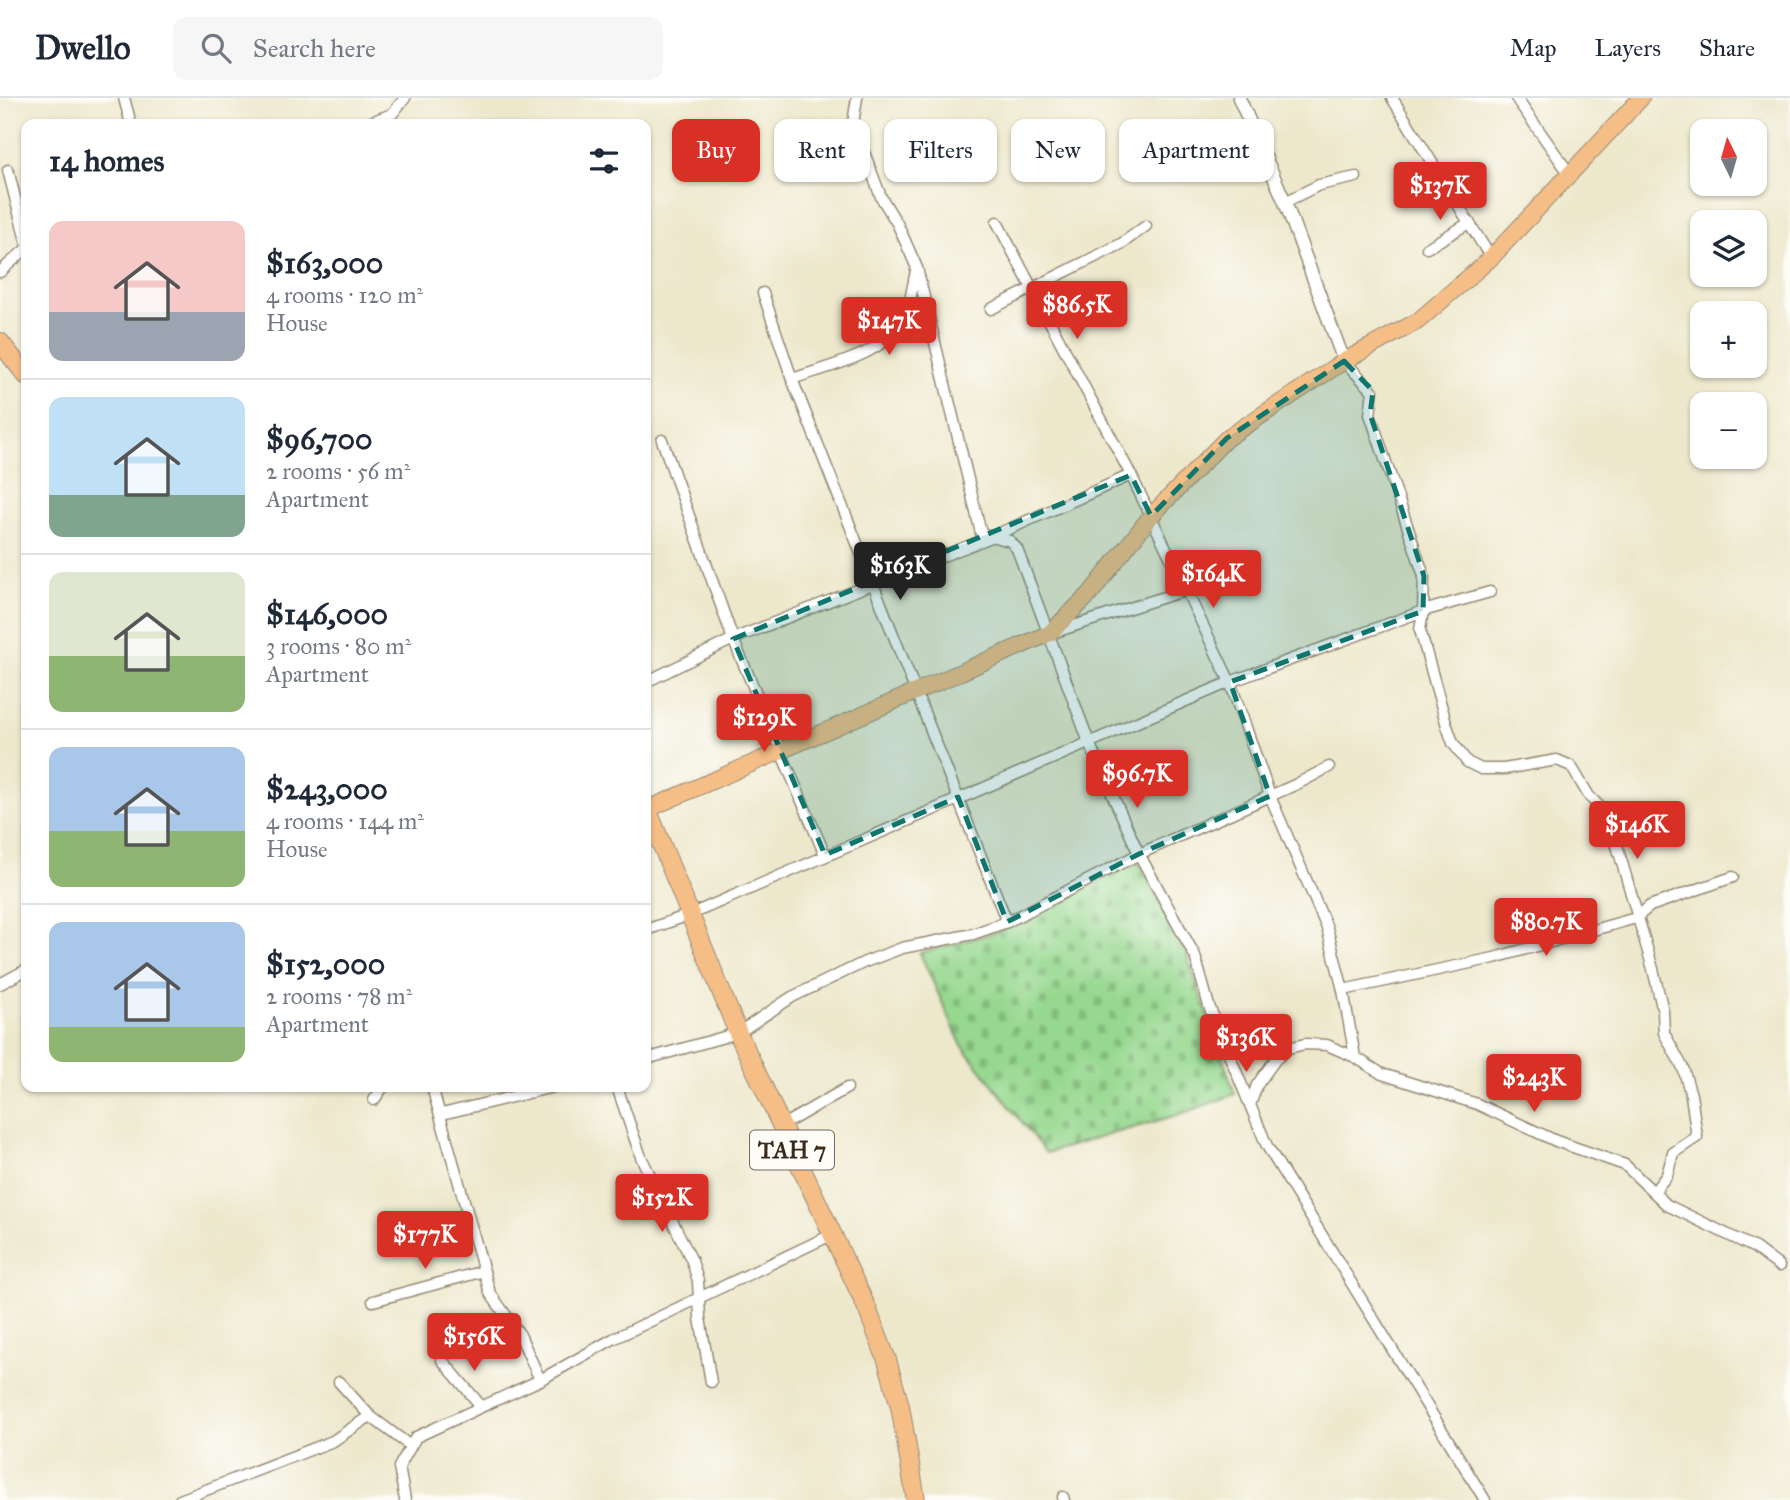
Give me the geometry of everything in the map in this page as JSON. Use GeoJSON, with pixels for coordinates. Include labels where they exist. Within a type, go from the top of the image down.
{"type":"FeatureCollection","features":[{"type":"Feature","properties":{"kind":"highway"},"geometry":{"type":"LineString","coordinates":[[0,342],[21,369]]}},
{"type":"Feature","properties":{"kind":"highway","name":"TAH 7"},"geometry":{"type":"LineString","coordinates":[[651,821],[738,1033],[866,1306],[887,1360],[900,1406],[916,1500]]}},
{"type":"Feature","properties":{"kind":"main road"},"geometry":{"type":"LineString","coordinates":[[651,806],[1050,633],[1090,594],[1116,557],[1151,516],[1227,438],[1344,361],[1418,321],[1491,258],[1641,98]]}},
{"type":"Feature","properties":{"kind":"street"},"geometry":{"type":"LineString","coordinates":[[124,98],[130,119]]}},
{"type":"Feature","properties":{"kind":"street"},"geometry":{"type":"LineString","coordinates":[[379,119],[392,114],[405,98]]}},
{"type":"Feature","properties":{"kind":"street"},"geometry":{"type":"LineString","coordinates":[[857,98],[853,123],[881,197],[898,225],[916,268],[972,484],[976,520],[981,533],[1010,541],[1017,549],[1090,745],[1139,854],[1195,956],[1209,1006],[1267,1146],[1485,1500]]}},
{"type":"Feature","properties":{"kind":"street"},"geometry":{"type":"LineString","coordinates":[[1239,98],[1285,202],[1344,361],[1373,391],[1370,414],[1424,576],[1420,629],[1453,743],[1467,762],[1481,769],[1524,767],[1557,760],[1571,766],[1588,796],[1602,809],[1618,849],[1653,969],[1663,1011],[1664,1033],[1683,1068],[1697,1125],[1697,1137],[1673,1153],[1667,1175],[1654,1192]]}},
{"type":"Feature","properties":{"kind":"street"},"geometry":{"type":"LineString","coordinates":[[1392,98],[1491,258]]}},
{"type":"Feature","properties":{"kind":"street"},"geometry":{"type":"LineString","coordinates":[[1516,98],[1569,173]]}},
{"type":"Feature","properties":{"kind":"street"},"geometry":{"type":"LineString","coordinates":[[8,170],[21,221]]}},
{"type":"Feature","properties":{"kind":"street"},"geometry":{"type":"LineString","coordinates":[[1285,202],[1319,185],[1356,177]]}},
{"type":"Feature","properties":{"kind":"street"},"geometry":{"type":"LineString","coordinates":[[1412,180],[1448,187]]}},
{"type":"Feature","properties":{"kind":"street"},"geometry":{"type":"LineString","coordinates":[[996,222],[1131,475],[1230,682],[1270,796],[1327,928],[1343,990],[1355,1056]]}},
{"type":"Feature","properties":{"kind":"street"},"geometry":{"type":"LineString","coordinates":[[1427,248],[1469,223]]}},
{"type":"Feature","properties":{"kind":"street"},"geometry":{"type":"LineString","coordinates":[[991,309],[1073,265],[1121,244],[1146,226]]}},
{"type":"Feature","properties":{"kind":"street"},"geometry":{"type":"LineString","coordinates":[[0,272],[21,253]]}},
{"type":"Feature","properties":{"kind":"street"},"geometry":{"type":"LineString","coordinates":[[792,379],[877,346],[895,331],[906,314],[916,268]]}},
{"type":"Feature","properties":{"kind":"street"},"geometry":{"type":"LineString","coordinates":[[763,293],[792,379],[875,582],[1007,922]]}},
{"type":"Feature","properties":{"kind":"street"},"geometry":{"type":"LineString","coordinates":[[662,440],[733,639],[754,682],[779,751],[825,855]]}},
{"type":"Feature","properties":{"kind":"street"},"geometry":{"type":"LineString","coordinates":[[651,680],[733,639],[991,537],[1131,475]]}},
{"type":"Feature","properties":{"kind":"street"},"geometry":{"type":"LineString","coordinates":[[1050,633],[1186,590]]}},
{"type":"Feature","properties":{"kind":"street"},"geometry":{"type":"LineString","coordinates":[[651,928],[688,915],[958,797],[1090,745],[1230,682],[1423,611],[1490,592]]}},
{"type":"Feature","properties":{"kind":"street"},"geometry":{"type":"LineString","coordinates":[[651,1058],[738,1033],[792,997],[864,962],[902,948],[973,934],[1007,922],[1139,854],[1270,796],[1329,766]]}},
{"type":"Feature","properties":{"kind":"street"},"geometry":{"type":"LineString","coordinates":[[1343,990],[1494,958],[1636,918],[1650,906],[1733,877]]}},
{"type":"Feature","properties":{"kind":"street"},"geometry":{"type":"LineString","coordinates":[[0,984],[21,974]]}},
{"type":"Feature","properties":{"kind":"street"},"geometry":{"type":"LineString","coordinates":[[1250,1105],[1257,1086],[1287,1048],[1305,1044],[1326,1045],[1355,1056],[1382,1074],[1478,1104],[1556,1140],[1625,1165],[1667,1205],[1755,1248],[1779,1266]]}},
{"type":"Feature","properties":{"kind":"street"},"geometry":{"type":"LineString","coordinates":[[781,1126],[847,1088]]}},
{"type":"Feature","properties":{"kind":"street"},"geometry":{"type":"LineString","coordinates":[[374,1100],[380,1092]]}},
{"type":"Feature","properties":{"kind":"street"},"geometry":{"type":"LineString","coordinates":[[434,1092],[490,1293],[520,1335],[540,1380]]}},
{"type":"Feature","properties":{"kind":"street"},"geometry":{"type":"LineString","coordinates":[[442,1114],[532,1092]]}},
{"type":"Feature","properties":{"kind":"street"},"geometry":{"type":"LineString","coordinates":[[619,1092],[641,1157],[692,1261],[711,1382]]}},
{"type":"Feature","properties":{"kind":"street"},"geometry":{"type":"LineString","coordinates":[[405,1500],[399,1467],[409,1445],[416,1437],[540,1380],[612,1339],[831,1235]]}},
{"type":"Feature","properties":{"kind":"street"},"geometry":{"type":"LineString","coordinates":[[373,1301],[484,1271]]}},
{"type":"Feature","properties":{"kind":"street"},"geometry":{"type":"LineString","coordinates":[[442,1360],[481,1406]]}},
{"type":"Feature","properties":{"kind":"street"},"geometry":{"type":"LineString","coordinates":[[338,1382],[370,1416],[409,1445]]}},
{"type":"Feature","properties":{"kind":"street"},"geometry":{"type":"LineString","coordinates":[[180,1500],[333,1441],[370,1416]]}},
{"type":"Feature","properties":{"kind":"highlighted area"},"geometry":{"type":"Polygon","coordinates":[[[1344,361],[1373,391],[1370,414],[1424,576],[1423,611],[1230,682],[1270,796],[1139,854],[1007,922],[958,797],[825,855],[733,639],[1131,475],[1151,516],[1227,438],[1344,361]]]}},
{"type":"Feature","properties":{"kind":"green space"},"geometry":{"type":"Polygon","coordinates":[[[1139,862],[1186,953],[1235,1094],[1184,1113],[1046,1153],[961,1044],[920,953],[994,933],[1139,862]]]}}]}
